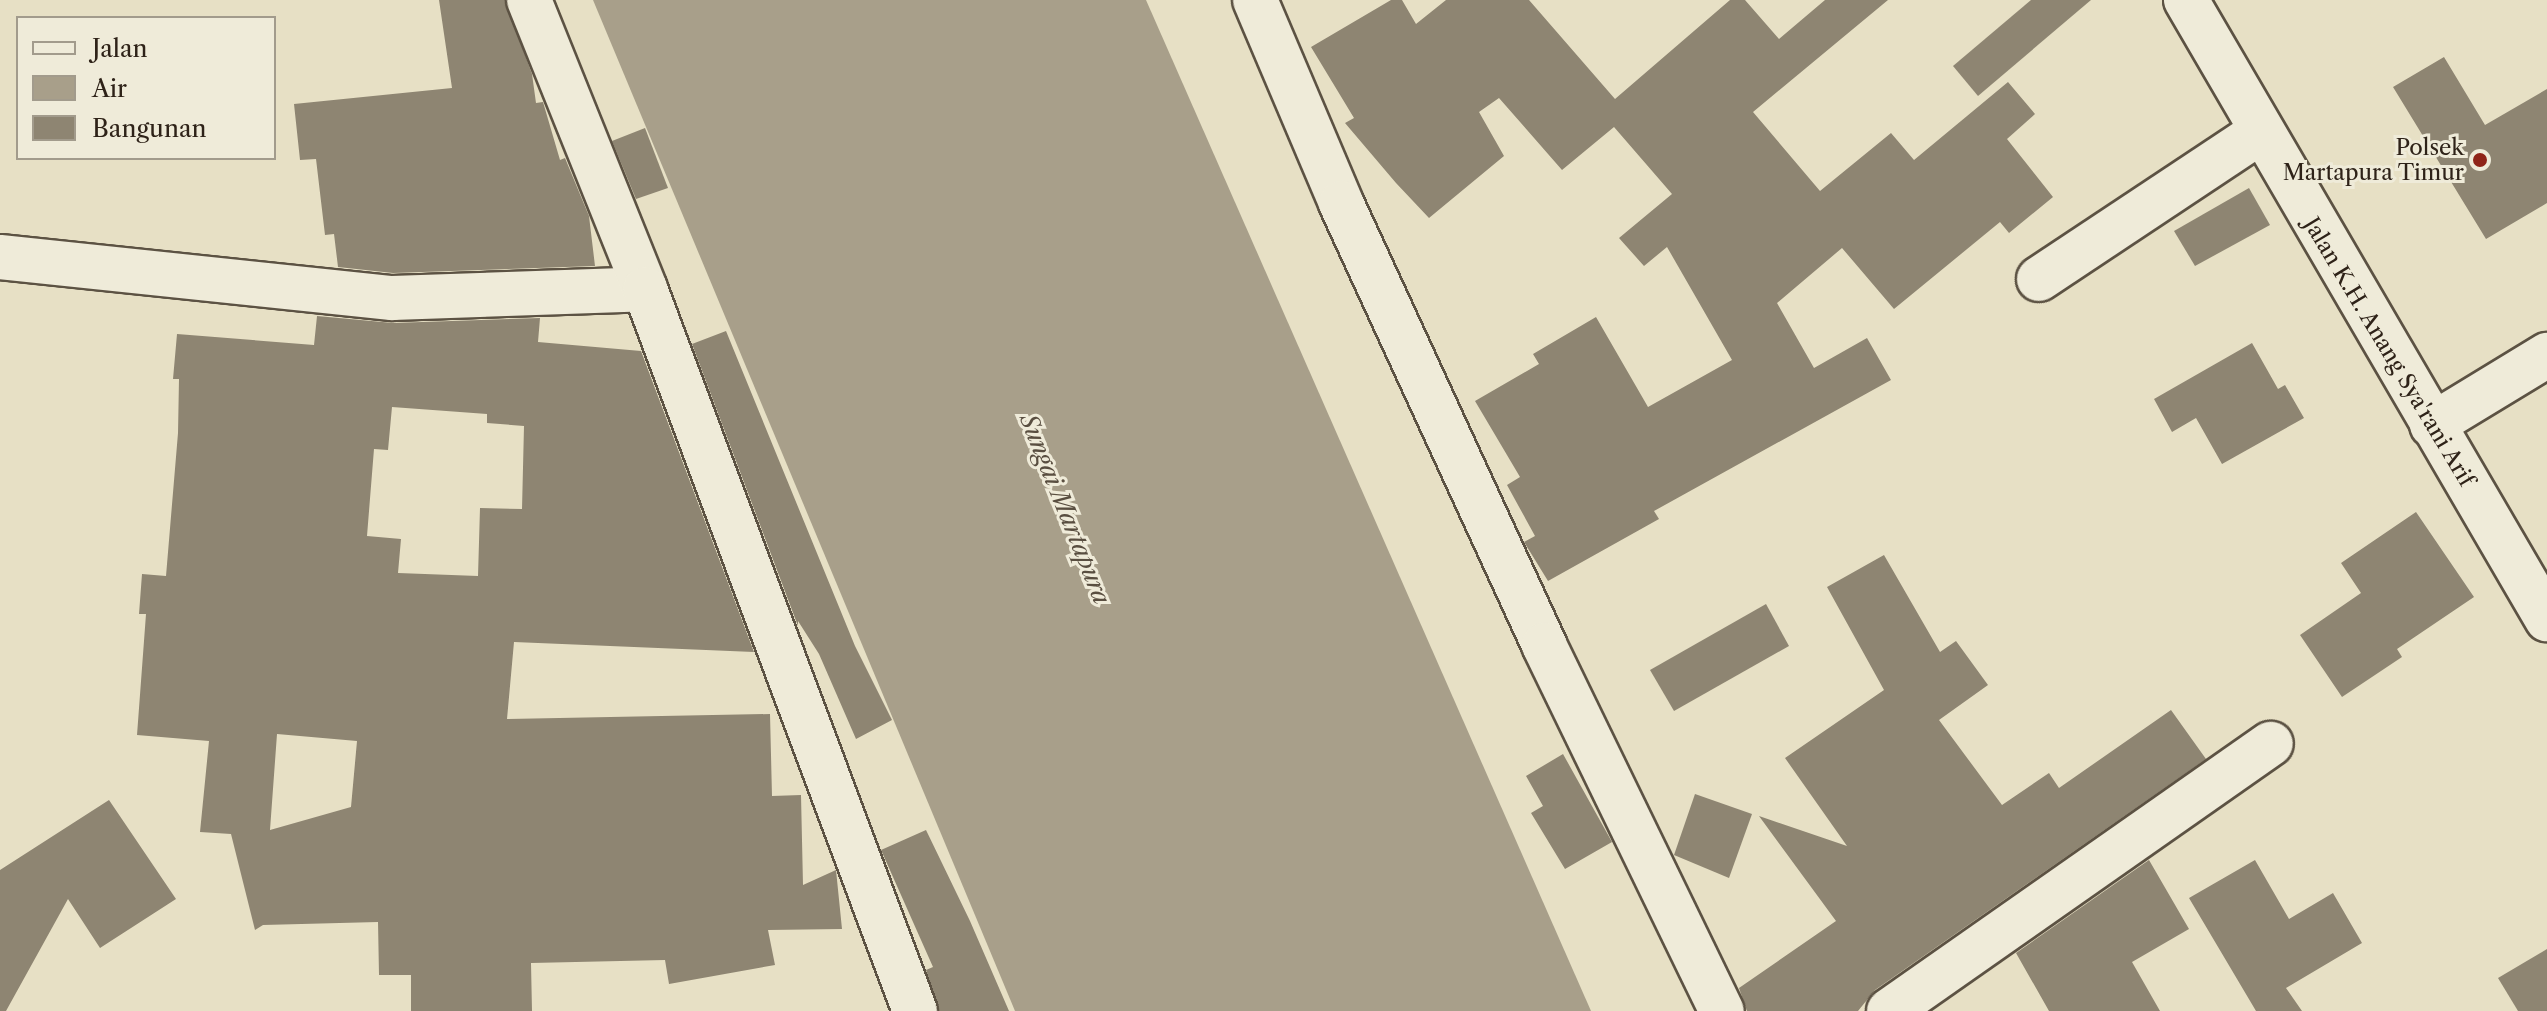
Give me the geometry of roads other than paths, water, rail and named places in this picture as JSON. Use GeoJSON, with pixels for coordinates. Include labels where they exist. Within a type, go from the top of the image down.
{"type":"FeatureCollection","features":[{"type":"Feature","properties":{"kind":"street"},"geometry":{"type":"LineString","coordinates":[[529,0],[645,289],[915,1011]]}},
{"type":"Feature","properties":{"kind":"street"},"geometry":{"type":"LineString","coordinates":[[1255,0],[1341,203],[1544,645],[1722,1011]]}},
{"type":"Feature","properties":{"kind":"street","name":"Jalan K.H. Anang Sya'rani Arif"},"geometry":{"type":"LineString","coordinates":[[2186,0],[2259,133],[2547,619]]}},
{"type":"Feature","properties":{"kind":"street"},"geometry":{"type":"LineString","coordinates":[[2039,279],[2259,133]]}},
{"type":"Feature","properties":{"kind":"street"},"geometry":{"type":"LineString","coordinates":[[0,257],[392,298],[645,289]]}},
{"type":"Feature","properties":{"kind":"street"},"geometry":{"type":"LineString","coordinates":[[2432,425],[2547,355]]}},
{"type":"Feature","properties":{"kind":"street"},"geometry":{"type":"LineString","coordinates":[[1889,1011],[2271,744]]}},
{"type":"Feature","properties":{"kind":"water","name":"Sungai Martapura"},"geometry":{"type":"Polygon","coordinates":[[[593,0],[1146,0],[1591,1011],[1015,1011],[593,0]]]}},
{"type":"Feature","properties":{"kind":"place","name":"Polsek Martapura Timur"},"geometry":{"type":"Point","coordinates":[2480,160]}}]}
